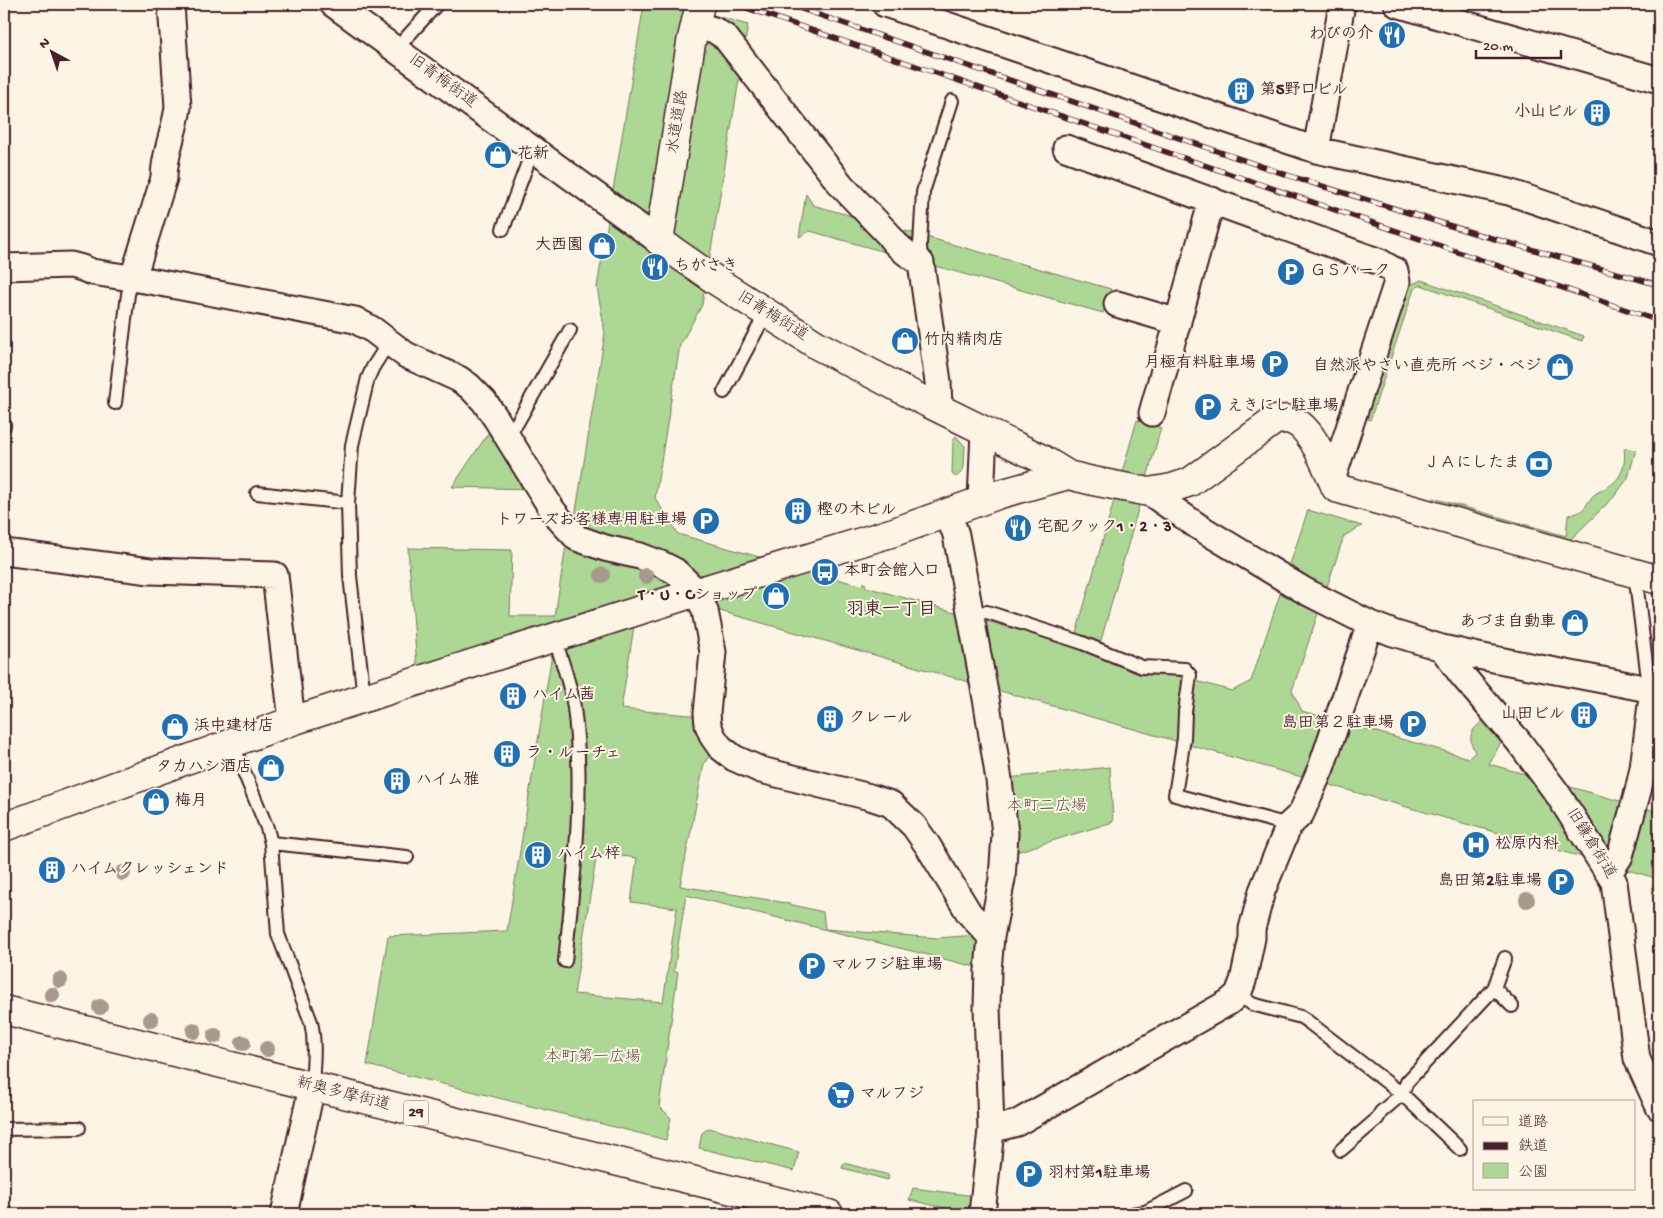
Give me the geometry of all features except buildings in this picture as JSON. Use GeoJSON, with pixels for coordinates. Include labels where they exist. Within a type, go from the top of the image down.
{"type":"FeatureCollection","features":[{"type":"Feature","properties":{"kind":"street"},"geometry":{"type":"LineString","coordinates":[[133,278],[164,178],[164,165],[176,122],[178,107],[171,4]]}},
{"type":"Feature","properties":{"kind":"street","name":"旧青梅街道"},"geometry":{"type":"LineString","coordinates":[[333,4],[718,282],[817,345],[1042,459],[1068,475],[1149,492]]}},
{"type":"Feature","properties":{"kind":"street"},"geometry":{"type":"LineString","coordinates":[[885,4],[1316,150],[1509,192],[1659,244]]}},
{"type":"Feature","properties":{"kind":"street"},"geometry":{"type":"LineString","coordinates":[[1316,150],[1342,4]]}},
{"type":"Feature","properties":{"kind":"street"},"geometry":{"type":"LineString","coordinates":[[1397,4],[1659,80]]}},
{"type":"Feature","properties":{"kind":"street"},"geometry":{"type":"LineString","coordinates":[[698,14],[714,30],[725,37],[842,186],[897,245],[921,263],[938,382],[939,408]]}},
{"type":"Feature","properties":{"kind":"street","name":"水道道路"},"geometry":{"type":"LineString","coordinates":[[660,241],[691,43],[698,14]]}},
{"type":"Feature","properties":{"kind":"street"},"geometry":{"type":"LineString","coordinates":[[1066,148],[1380,262],[1395,271],[1397,282],[1332,480]]}},
{"type":"Feature","properties":{"kind":"street"},"geometry":{"type":"LineString","coordinates":[[1152,413],[1212,200]]}},
{"type":"Feature","properties":{"kind":"street"},"geometry":{"type":"LineString","coordinates":[[4,267],[72,265],[92,272],[355,320],[373,330],[406,355],[459,378],[484,401],[553,511],[577,538],[661,564],[675,571],[697,592],[705,611],[713,652],[707,713],[708,725],[720,747],[734,758],[755,768],[891,804],[914,826],[969,913],[991,937]]}},
{"type":"Feature","properties":{"kind":"street"},"geometry":{"type":"LineString","coordinates":[[1117,304],[1178,322]]}},
{"type":"Feature","properties":{"kind":"street"},"geometry":{"type":"LineString","coordinates":[[1149,492],[1172,488],[1190,482],[1275,420],[1290,419],[1302,426],[1311,437],[1336,488],[1647,577]]}},
{"type":"Feature","properties":{"kind":"street"},"geometry":{"type":"LineString","coordinates":[[981,501],[984,431]]}},
{"type":"Feature","properties":{"kind":"street"},"geometry":{"type":"LineString","coordinates":[[4,827],[232,744],[292,720],[894,532],[1000,494],[1068,475]]}},
{"type":"Feature","properties":{"kind":"street"},"geometry":{"type":"LineString","coordinates":[[1149,492],[1199,526],[1305,591],[1370,624],[1393,633],[1442,648],[1533,668],[1656,690],[1643,768],[1631,819],[1620,856],[1609,873]]}},
{"type":"Feature","properties":{"kind":"street"},"geometry":{"type":"LineString","coordinates":[[945,514],[956,535],[999,780],[1005,834],[1002,879],[991,937],[987,994],[991,1130],[982,1214]]}},
{"type":"Feature","properties":{"kind":"street"},"geometry":{"type":"LineString","coordinates":[[4,552],[150,570],[275,575],[292,720]]}},
{"type":"Feature","properties":{"kind":"street"},"geometry":{"type":"LineString","coordinates":[[991,1130],[1017,1123],[1229,1002],[1238,994],[1243,981],[1252,938],[1252,929],[1262,891],[1288,825],[1301,814],[1321,768],[1370,624]]}},
{"type":"Feature","properties":{"kind":"street","name":"旧鎌倉街道"},"geometry":{"type":"LineString","coordinates":[[1442,648],[1462,676],[1558,793],[1614,882],[1630,1012],[1638,1059],[1659,1107]]}},
{"type":"Feature","properties":{"kind":"street","name":"新奥多摩街道"},"geometry":{"type":"LineString","coordinates":[[4,1010],[829,1214]]}},
{"type":"Feature","properties":{"kind":"street"},"geometry":{"type":"LineString","coordinates":[[284,1214],[312,1087]]}},
{"type":"Feature","properties":{"kind":"lane"},"geometry":{"type":"LineString","coordinates":[[396,49],[437,4]]}},
{"type":"Feature","properties":{"kind":"lane"},"geometry":{"type":"LineString","coordinates":[[921,263],[920,245],[923,192],[952,101]]}},
{"type":"Feature","properties":{"kind":"lane"},"geometry":{"type":"LineString","coordinates":[[503,229],[533,149]]}},
{"type":"Feature","properties":{"kind":"lane"},"geometry":{"type":"LineString","coordinates":[[115,403],[128,294],[133,278]]}},
{"type":"Feature","properties":{"kind":"lane"},"geometry":{"type":"LineString","coordinates":[[724,392],[766,313]]}},
{"type":"Feature","properties":{"kind":"lane"},"geometry":{"type":"LineString","coordinates":[[507,436],[517,423],[570,330]]}},
{"type":"Feature","properties":{"kind":"lane"},"geometry":{"type":"LineString","coordinates":[[364,697],[350,576],[348,503],[352,445],[365,390],[373,367],[388,342]]}},
{"type":"Feature","properties":{"kind":"lane"},"geometry":{"type":"LineString","coordinates":[[257,493],[348,503]]}},
{"type":"Feature","properties":{"kind":"lane"},"geometry":{"type":"LineString","coordinates":[[1647,577],[1647,671],[1656,690]]}},
{"type":"Feature","properties":{"kind":"lane"},"geometry":{"type":"LineString","coordinates":[[970,614],[987,612],[1080,642],[1142,667],[1186,668],[1190,675],[1176,795],[1288,825]]}},
{"type":"Feature","properties":{"kind":"lane"},"geometry":{"type":"LineString","coordinates":[[555,638],[574,706],[577,737],[578,832],[565,961]]}},
{"type":"Feature","properties":{"kind":"lane"},"geometry":{"type":"LineString","coordinates":[[232,744],[260,808],[271,843],[278,934],[314,1034],[312,1087]]}},
{"type":"Feature","properties":{"kind":"lane"},"geometry":{"type":"LineString","coordinates":[[271,843],[407,857]]}},
{"type":"Feature","properties":{"kind":"lane"},"geometry":{"type":"LineString","coordinates":[[1341,1150],[1377,1119],[1381,1112],[1402,1094],[1408,1082],[1494,988],[1505,958]]}},
{"type":"Feature","properties":{"kind":"lane"},"geometry":{"type":"LineString","coordinates":[[1494,988],[1512,1006]]}},
{"type":"Feature","properties":{"kind":"lane"},"geometry":{"type":"LineString","coordinates":[[1238,994],[1252,1004],[1301,1017],[1402,1094],[1460,1149]]}},
{"type":"Feature","properties":{"kind":"lane"},"geometry":{"type":"LineString","coordinates":[[4,1129],[79,1128]]}},
{"type":"Feature","properties":{"kind":"lane"},"geometry":{"type":"LineString","coordinates":[[1132,1214],[1145,1212],[1186,1192]]}},
{"type":"Feature","properties":{"kind":"green space","name":"本町第一広場"},"geometry":{"type":"Polygon","coordinates":[[[644,4],[682,4],[748,25],[702,305],[680,345],[655,498],[678,534],[862,586],[865,583],[866,587],[1065,643],[1075,637],[1137,420],[1161,428],[1100,644],[1107,656],[1232,691],[1251,681],[1308,510],[1362,526],[1344,536],[1292,691],[1302,711],[1469,758],[1475,752],[1471,740],[1472,732],[1488,717],[1504,737],[1489,764],[1659,812],[1659,879],[671,597],[635,620],[621,709],[701,716],[713,749],[704,764],[680,886],[776,901],[823,912],[825,929],[937,938],[977,935],[982,944],[980,968],[686,895],[674,971],[678,972],[659,1106],[671,1118],[666,1140],[367,1065],[388,936],[507,931],[557,623],[417,667],[408,548],[512,550],[510,616],[555,616],[567,539],[571,541],[605,333],[597,287],[644,4]],[[597,853],[574,994],[663,1002],[677,908],[631,902],[637,858],[597,853]]]}},
{"type":"Feature","properties":{"kind":"green space"},"geometry":{"type":"Polygon","coordinates":[[[806,194],[813,205],[1111,289],[1103,313],[810,231],[799,237],[806,194]]]}},
{"type":"Feature","properties":{"kind":"green space"},"geometry":{"type":"Polygon","coordinates":[[[1421,280],[1584,336],[1582,341],[1421,285],[1414,289],[1370,420],[1365,418],[1409,286],[1421,280]]]}},
{"type":"Feature","properties":{"kind":"green space"},"geometry":{"type":"Polygon","coordinates":[[[493,426],[530,489],[452,487],[493,426]]]}},
{"type":"Feature","properties":{"kind":"green space"},"geometry":{"type":"Polygon","coordinates":[[[956,436],[965,446],[964,467],[962,472],[956,477],[952,474],[953,440],[956,436]]]}},
{"type":"Feature","properties":{"kind":"green space"},"geometry":{"type":"Polygon","coordinates":[[[1624,448],[1636,450],[1628,478],[1614,497],[1569,541],[1432,502],[1433,498],[1566,536],[1568,515],[1582,510],[1595,494],[1618,479],[1624,464],[1624,448]]]}},
{"type":"Feature","properties":{"kind":"green space","name":"本町二広場"},"geometry":{"type":"Polygon","coordinates":[[[1110,767],[1113,822],[1013,853],[1007,778],[1110,767]]]}},
{"type":"Feature","properties":{"kind":"green space"},"geometry":{"type":"Polygon","coordinates":[[[709,1128],[799,1152],[794,1171],[699,1148],[702,1133],[709,1128]]]}},
{"type":"Feature","properties":{"kind":"green space"},"geometry":{"type":"Polygon","coordinates":[[[844,1163],[889,1175],[888,1180],[842,1168],[844,1163]]]}},
{"type":"Feature","properties":{"kind":"green space"},"geometry":{"type":"Polygon","coordinates":[[[913,1188],[975,1196],[973,1214],[909,1200],[913,1188]]]}},
{"type":"Feature","properties":{"kind":"railway"},"geometry":{"type":"LineString","coordinates":[[735,4],[1659,321]]}},
{"type":"Feature","properties":{"kind":"railway"},"geometry":{"type":"LineString","coordinates":[[787,4],[1296,178],[1477,234],[1659,285]]}},
{"type":"Feature","properties":{"kind":"place","name":"わびの介"},"geometry":{"type":"Point","coordinates":[1392,35]}},
{"type":"Feature","properties":{"kind":"place","name":"第5野口ビル"},"geometry":{"type":"Point","coordinates":[1241,91]}},
{"type":"Feature","properties":{"kind":"place","name":"小山ビル"},"geometry":{"type":"Point","coordinates":[1597,113]}},
{"type":"Feature","properties":{"kind":"place","name":"花新"},"geometry":{"type":"Point","coordinates":[498,155]}},
{"type":"Feature","properties":{"kind":"place","name":"大西園"},"geometry":{"type":"Point","coordinates":[602,246]}},
{"type":"Feature","properties":{"kind":"place","name":"ちがさき"},"geometry":{"type":"Point","coordinates":[655,267]}},
{"type":"Feature","properties":{"kind":"place","name":"ＧＳパーク"},"geometry":{"type":"Point","coordinates":[1291,272]}},
{"type":"Feature","properties":{"kind":"place","name":"竹内精肉店"},"geometry":{"type":"Point","coordinates":[905,341]}},
{"type":"Feature","properties":{"kind":"place","name":"月極有料駐車場"},"geometry":{"type":"Point","coordinates":[1275,364]}},
{"type":"Feature","properties":{"kind":"place","name":"自然派やさい直売所 ベジ・ベジ"},"geometry":{"type":"Point","coordinates":[1560,367]}},
{"type":"Feature","properties":{"kind":"place","name":"えきにし駐車場"},"geometry":{"type":"Point","coordinates":[1208,407]}},
{"type":"Feature","properties":{"kind":"place","name":"ＪＡにしたま"},"geometry":{"type":"Point","coordinates":[1539,464]}},
{"type":"Feature","properties":{"kind":"place","name":"樫の木ビル"},"geometry":{"type":"Point","coordinates":[798,511]}},
{"type":"Feature","properties":{"kind":"place","name":"トワーズお客様専用駐車場"},"geometry":{"type":"Point","coordinates":[706,521]}},
{"type":"Feature","properties":{"kind":"place","name":"宅配クック1・2・3"},"geometry":{"type":"Point","coordinates":[1018,528]}},
{"type":"Feature","properties":{"kind":"place","name":"本町会館入口"},"geometry":{"type":"Point","coordinates":[825,572]}},
{"type":"Feature","properties":{"kind":"place","name":"T・U・Cショップ"},"geometry":{"type":"Point","coordinates":[776,596]}},
{"type":"Feature","properties":{"kind":"place","name":"あづま自動車"},"geometry":{"type":"Point","coordinates":[1575,623]}},
{"type":"Feature","properties":{"kind":"place","name":"ハイム茜"},"geometry":{"type":"Point","coordinates":[513,696]}},
{"type":"Feature","properties":{"kind":"place","name":"山田ビル"},"geometry":{"type":"Point","coordinates":[1584,715]}},
{"type":"Feature","properties":{"kind":"place","name":"クレール"},"geometry":{"type":"Point","coordinates":[830,719]}},
{"type":"Feature","properties":{"kind":"place","name":"島田第２駐車場"},"geometry":{"type":"Point","coordinates":[1413,724]}},
{"type":"Feature","properties":{"kind":"place","name":"浜中建材店"},"geometry":{"type":"Point","coordinates":[175,727]}},
{"type":"Feature","properties":{"kind":"place","name":"ラ・ルーチェ"},"geometry":{"type":"Point","coordinates":[507,754]}},
{"type":"Feature","properties":{"kind":"place","name":"タカハシ酒店"},"geometry":{"type":"Point","coordinates":[271,768]}},
{"type":"Feature","properties":{"kind":"place","name":"ハイム雅"},"geometry":{"type":"Point","coordinates":[397,781]}},
{"type":"Feature","properties":{"kind":"place","name":"梅月"},"geometry":{"type":"Point","coordinates":[156,802]}},
{"type":"Feature","properties":{"kind":"place","name":"松原内科"},"geometry":{"type":"Point","coordinates":[1476,845]}},
{"type":"Feature","properties":{"kind":"place","name":"ハイム梓"},"geometry":{"type":"Point","coordinates":[538,855]}},
{"type":"Feature","properties":{"kind":"place","name":"ハイムクレッシェンド"},"geometry":{"type":"Point","coordinates":[52,870]}},
{"type":"Feature","properties":{"kind":"place","name":"島田第2駐車場"},"geometry":{"type":"Point","coordinates":[1561,882]}},
{"type":"Feature","properties":{"kind":"place","name":"マルフジ駐車場"},"geometry":{"type":"Point","coordinates":[812,966]}},
{"type":"Feature","properties":{"kind":"place","name":"マルフジ"},"geometry":{"type":"Point","coordinates":[841,1095]}},
{"type":"Feature","properties":{"kind":"place","name":"羽村第1駐車場"},"geometry":{"type":"Point","coordinates":[1029,1174]}},
{"type":"Feature","properties":{"kind":"district","name":"羽東一丁目"},"geometry":{"type":"Point","coordinates":[891,610]}}]}
